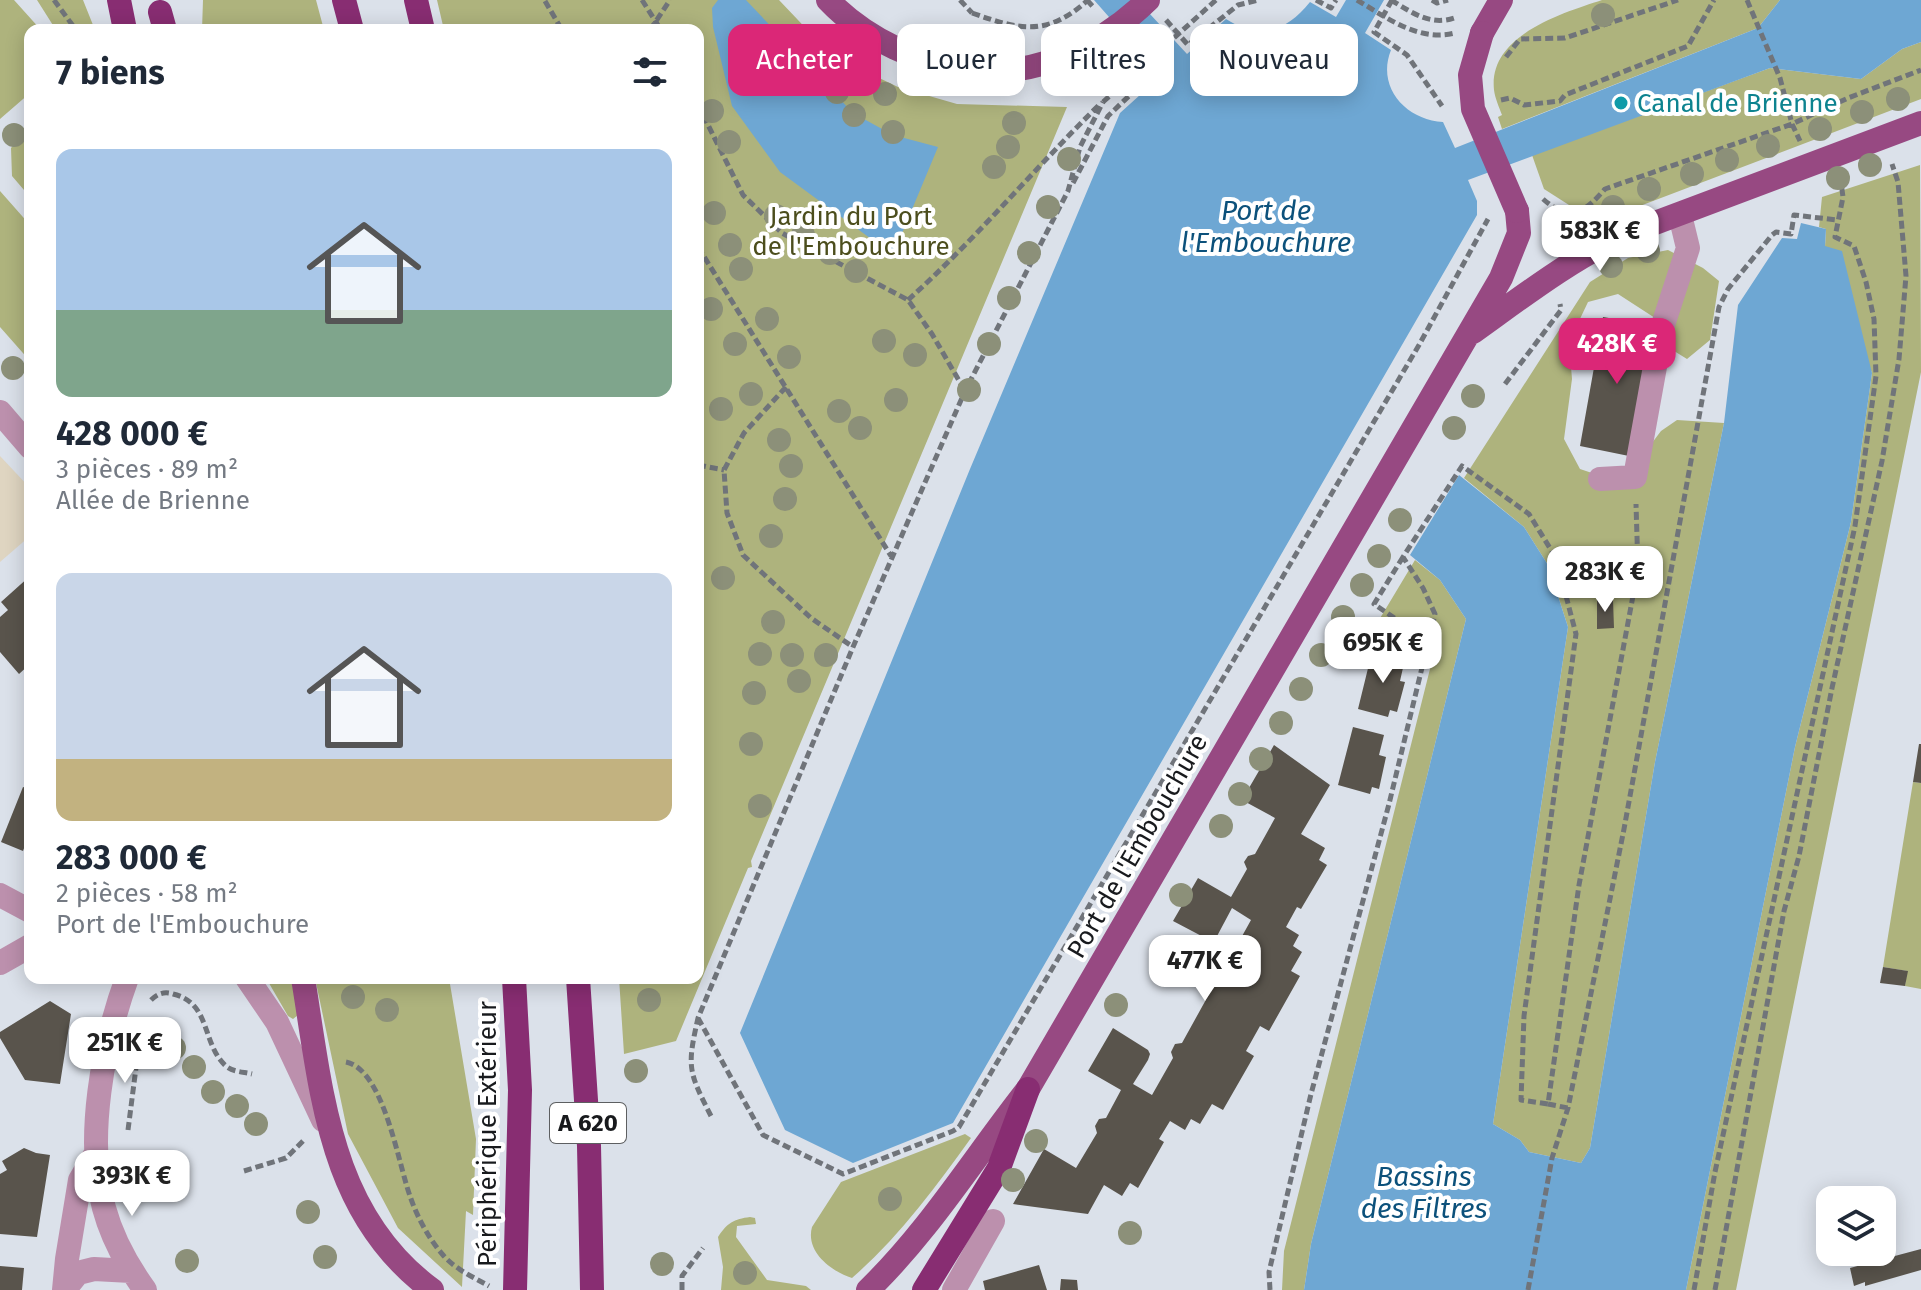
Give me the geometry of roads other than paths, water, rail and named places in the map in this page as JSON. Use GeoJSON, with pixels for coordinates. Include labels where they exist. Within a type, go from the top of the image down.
{"type":"FeatureCollection","features":[{"type":"Feature","properties":{"kind":"highway"},"geometry":{"type":"LineString","coordinates":[[119,0],[124,24]]}},
{"type":"Feature","properties":{"kind":"highway"},"geometry":{"type":"LineString","coordinates":[[344,0],[350,24]]}},
{"type":"Feature","properties":{"kind":"highway"},"geometry":{"type":"LineString","coordinates":[[416,0],[422,24]]}},
{"type":"Feature","properties":{"kind":"highway"},"geometry":{"type":"LineString","coordinates":[[499,984],[520,1090]]}},
{"type":"Feature","properties":{"kind":"highway","name":"Périphérique Extérieur"},"geometry":{"type":"LineString","coordinates":[[514,984],[520,1090],[515,1290]]}},
{"type":"Feature","properties":{"kind":"highway","name":"A 620"},"geometry":{"type":"LineString","coordinates":[[578,984],[589,1146],[593,1279]]}},
{"type":"Feature","properties":{"kind":"highway"},"geometry":{"type":"LineString","coordinates":[[924,1290],[999,1168],[1028,1089]]}},
{"type":"Feature","properties":{"kind":"main road","name":"Port de l'Embouchure"},"geometry":{"type":"LineString","coordinates":[[868,1290],[892,1267],[938,1212],[980,1150],[1028,1089],[1501,278],[1519,233],[1517,211],[1473,109],[1470,75],[1472,32],[1501,0]]}},
{"type":"Feature","properties":{"kind":"main road"},"geometry":{"type":"LineString","coordinates":[[830,3],[881,41],[914,56],[953,68],[996,73],[1043,65],[1082,47],[1153,6]]}},
{"type":"Feature","properties":{"kind":"main road"},"geometry":{"type":"LineString","coordinates":[[1464,338],[1555,272],[1623,235],[1921,123]]}},
{"type":"Feature","properties":{"kind":"main road"},"geometry":{"type":"LineString","coordinates":[[304,984],[326,1128],[348,1185],[371,1224],[399,1258],[432,1290]]}},
{"type":"Feature","properties":{"kind":"street"},"geometry":{"type":"LineString","coordinates":[[1600,479],[1635,477],[1662,328],[1688,248],[1680,215]]}},
{"type":"Feature","properties":{"kind":"street"},"geometry":{"type":"LineString","coordinates":[[0,412],[24,440]]}},
{"type":"Feature","properties":{"kind":"street"},"geometry":{"type":"LineString","coordinates":[[0,895],[24,908]]}},
{"type":"Feature","properties":{"kind":"street"},"geometry":{"type":"LineString","coordinates":[[0,963],[24,949]]}},
{"type":"Feature","properties":{"kind":"street"},"geometry":{"type":"LineString","coordinates":[[107,984],[114,1014]]}},
{"type":"Feature","properties":{"kind":"street"},"geometry":{"type":"LineString","coordinates":[[125,984],[114,1014],[101,1086],[96,1153],[103,1207],[115,1241],[138,1280]]}},
{"type":"Feature","properties":{"kind":"street"},"geometry":{"type":"LineString","coordinates":[[251,984],[277,1022],[326,1128]]}},
{"type":"Feature","properties":{"kind":"street"},"geometry":{"type":"LineString","coordinates":[[64,1289],[80,1180],[96,1153]]}},
{"type":"Feature","properties":{"kind":"street"},"geometry":{"type":"LineString","coordinates":[[954,1290],[993,1221]]}},
{"type":"Feature","properties":{"kind":"street"},"geometry":{"type":"LineString","coordinates":[[64,1289],[78,1273],[94,1269],[138,1280]]}},
{"type":"Feature","properties":{"kind":"water"},"geometry":{"type":"Polygon","coordinates":[[[718,0],[746,0],[769,24],[728,24],[728,89],[713,27],[712,8],[718,0]]]}},
{"type":"Feature","properties":{"kind":"water","name":"Port de l'Embouchure"},"geometry":{"type":"Polygon","coordinates":[[[1094,0],[1137,0],[1159,24],[1115,24],[1094,0]]]}},
{"type":"Feature","properties":{"kind":"water","name":"Port de l'Embouchure"},"geometry":{"type":"Polygon","coordinates":[[[1346,0],[1384,0],[1365,33],[1391,50],[1387,64],[1391,89],[1406,108],[1417,115],[1443,122],[1455,148],[1758,28],[1780,0],[1921,0],[1921,42],[1902,49],[1861,79],[1770,68],[1468,180],[1477,201],[1477,215],[953,1123],[853,1163],[785,1130],[740,1033],[970,469],[1120,113],[1139,96],[1174,96],[1174,40],[1187,54],[1190,51],[1190,96],[1358,96],[1358,24],[1285,24],[1310,2],[1336,17],[1346,0]]]}},
{"type":"Feature","properties":{"kind":"water"},"geometry":{"type":"Polygon","coordinates":[[[730,96],[837,96],[853,113],[893,135],[938,147],[893,255],[780,172],[732,106],[730,96]]]}},
{"type":"Feature","properties":{"kind":"water","name":"Bassins des Filtres"},"geometry":{"type":"Polygon","coordinates":[[[1801,223],[1826,229],[1825,246],[1842,251],[1872,373],[1851,522],[1795,747],[1686,1290],[1304,1290],[1311,1244],[1466,619],[1440,580],[1410,555],[1459,475],[1524,527],[1548,565],[1568,627],[1493,1124],[1520,1140],[1529,1152],[1581,1163],[1590,1148],[1655,762],[1724,423],[1738,305],[1782,238],[1797,239],[1801,223]]]}},
{"type":"Feature","properties":{"kind":"place","name":"Canal de Brienne"},"geometry":{"type":"Point","coordinates":[1621,103]}},
{"type":"Feature","properties":{"kind":"park label","name":"Jardin du Port de l'Embouchure"},"geometry":{"type":"Point","coordinates":[851,231]}}]}
